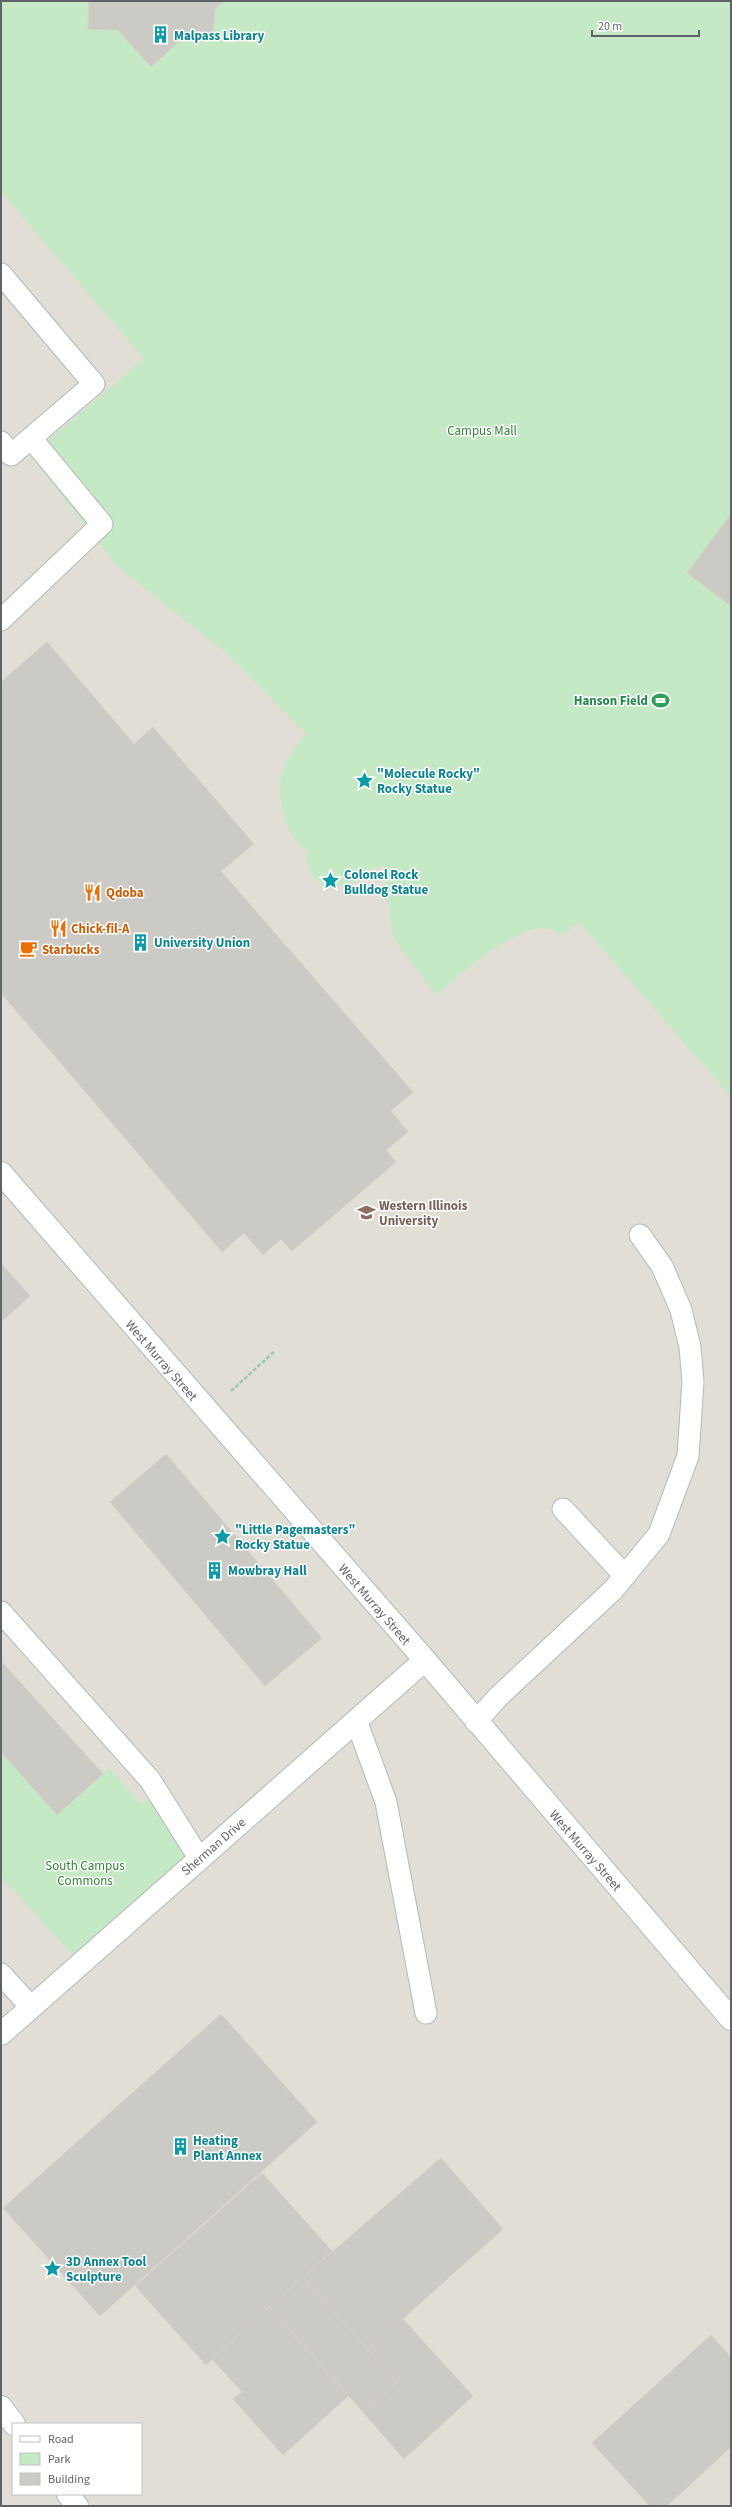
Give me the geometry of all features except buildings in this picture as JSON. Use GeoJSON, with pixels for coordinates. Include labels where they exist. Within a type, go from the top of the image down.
{"type":"FeatureCollection","features":[{"type":"Feature","properties":{"kind":"street","name":"West Murray Street"},"geometry":{"type":"LineString","coordinates":[[1,1173],[425,1660],[476,1722],[731,2019]]}},
{"type":"Feature","properties":{"kind":"street","name":"Sherman Drive"},"geometry":{"type":"LineString","coordinates":[[1,2034],[425,1660]]}},
{"type":"Feature","properties":{"kind":"street"},"geometry":{"type":"LineString","coordinates":[[1,2407],[13,2423]]}},
{"type":"Feature","properties":{"kind":"street"},"geometry":{"type":"LineString","coordinates":[[69,2495],[77,2506]]}},
{"type":"Feature","properties":{"kind":"lane"},"geometry":{"type":"LineString","coordinates":[[1,274],[94,384],[11,455],[1,442]]}},
{"type":"Feature","properties":{"kind":"lane"},"geometry":{"type":"LineString","coordinates":[[1,620],[102,524],[31,438]]}},
{"type":"Feature","properties":{"kind":"lane"},"geometry":{"type":"LineString","coordinates":[[476,1722],[498,1696],[613,1590],[659,1534],[688,1456],[693,1382],[690,1347],[681,1310],[662,1266],[640,1234]]}},
{"type":"Feature","properties":{"kind":"lane"},"geometry":{"type":"LineString","coordinates":[[563,1509],[625,1576]]}},
{"type":"Feature","properties":{"kind":"lane"},"geometry":{"type":"LineString","coordinates":[[1,1612],[150,1780],[199,1858]]}},
{"type":"Feature","properties":{"kind":"lane"},"geometry":{"type":"LineString","coordinates":[[356,1720],[386,1802],[426,2013]]}},
{"type":"Feature","properties":{"kind":"lane"},"geometry":{"type":"LineString","coordinates":[[1,1974],[31,2007]]}},
{"type":"Feature","properties":{"kind":"path"},"geometry":{"type":"LineString","coordinates":[[228,1393],[275,1351]]}},
{"type":"Feature","properties":{"kind":"shaded area","name":"Western Illinois University"},"geometry":{"type":"Polygon","coordinates":[[[1,1],[731,1],[731,2506],[1,2506],[1,1]]]}},
{"type":"Feature","properties":{"kind":"green space","name":"Campus Mall"},"geometry":{"type":"Polygon","coordinates":[[[1,1],[731,1],[731,1097],[579,922],[561,935],[550,929],[537,929],[522,933],[506,941],[474,963],[436,995],[393,938],[384,866],[363,871],[359,880],[352,883],[337,887],[324,885],[313,877],[306,858],[307,851],[299,844],[287,825],[283,814],[280,791],[283,770],[293,750],[306,734],[225,652],[118,567],[30,456],[144,359],[1,192],[1,1]]]}},
{"type":"Feature","properties":{"kind":"green space","name":"South Campus Commons"},"geometry":{"type":"Polygon","coordinates":[[[1,1752],[57,1815],[109,1768],[141,1804],[157,1792],[199,1858],[80,1963],[1,1876],[1,1752]]]}},
{"type":"Feature","properties":{"kind":"place","name":"Malpass Library"},"geometry":{"type":"Point","coordinates":[161,35]}},
{"type":"Feature","properties":{"kind":"place","name":"Hanson Field"},"geometry":{"type":"Point","coordinates":[661,700]}},
{"type":"Feature","properties":{"kind":"place","name":"\"Molecule Rocky\" Rocky Statue"},"geometry":{"type":"Point","coordinates":[364,780]}},
{"type":"Feature","properties":{"kind":"place","name":"Colonel Rock Bulldog Statue"},"geometry":{"type":"Point","coordinates":[331,881]}},
{"type":"Feature","properties":{"kind":"place","name":"Qdoba"},"geometry":{"type":"Point","coordinates":[93,892]}},
{"type":"Feature","properties":{"kind":"place","name":"Chick-fil-A"},"geometry":{"type":"Point","coordinates":[58,928]}},
{"type":"Feature","properties":{"kind":"place","name":"University Union"},"geometry":{"type":"Point","coordinates":[141,942]}},
{"type":"Feature","properties":{"kind":"place","name":"Starbucks"},"geometry":{"type":"Point","coordinates":[29,949]}},
{"type":"Feature","properties":{"kind":"place","name":"Western Illinois University"},"geometry":{"type":"Point","coordinates":[366,1212]}},
{"type":"Feature","properties":{"kind":"place","name":"\"Little Pagemasters\" Rocky Statue"},"geometry":{"type":"Point","coordinates":[222,1536]}},
{"type":"Feature","properties":{"kind":"place","name":"Mowbray Hall"},"geometry":{"type":"Point","coordinates":[215,1570]}},
{"type":"Feature","properties":{"kind":"place","name":"Heating Plant Annex"},"geometry":{"type":"Point","coordinates":[180,2147]}},
{"type":"Feature","properties":{"kind":"place","name":"3D Annex Tool Sculpture"},"geometry":{"type":"Point","coordinates":[53,2268]}}]}
